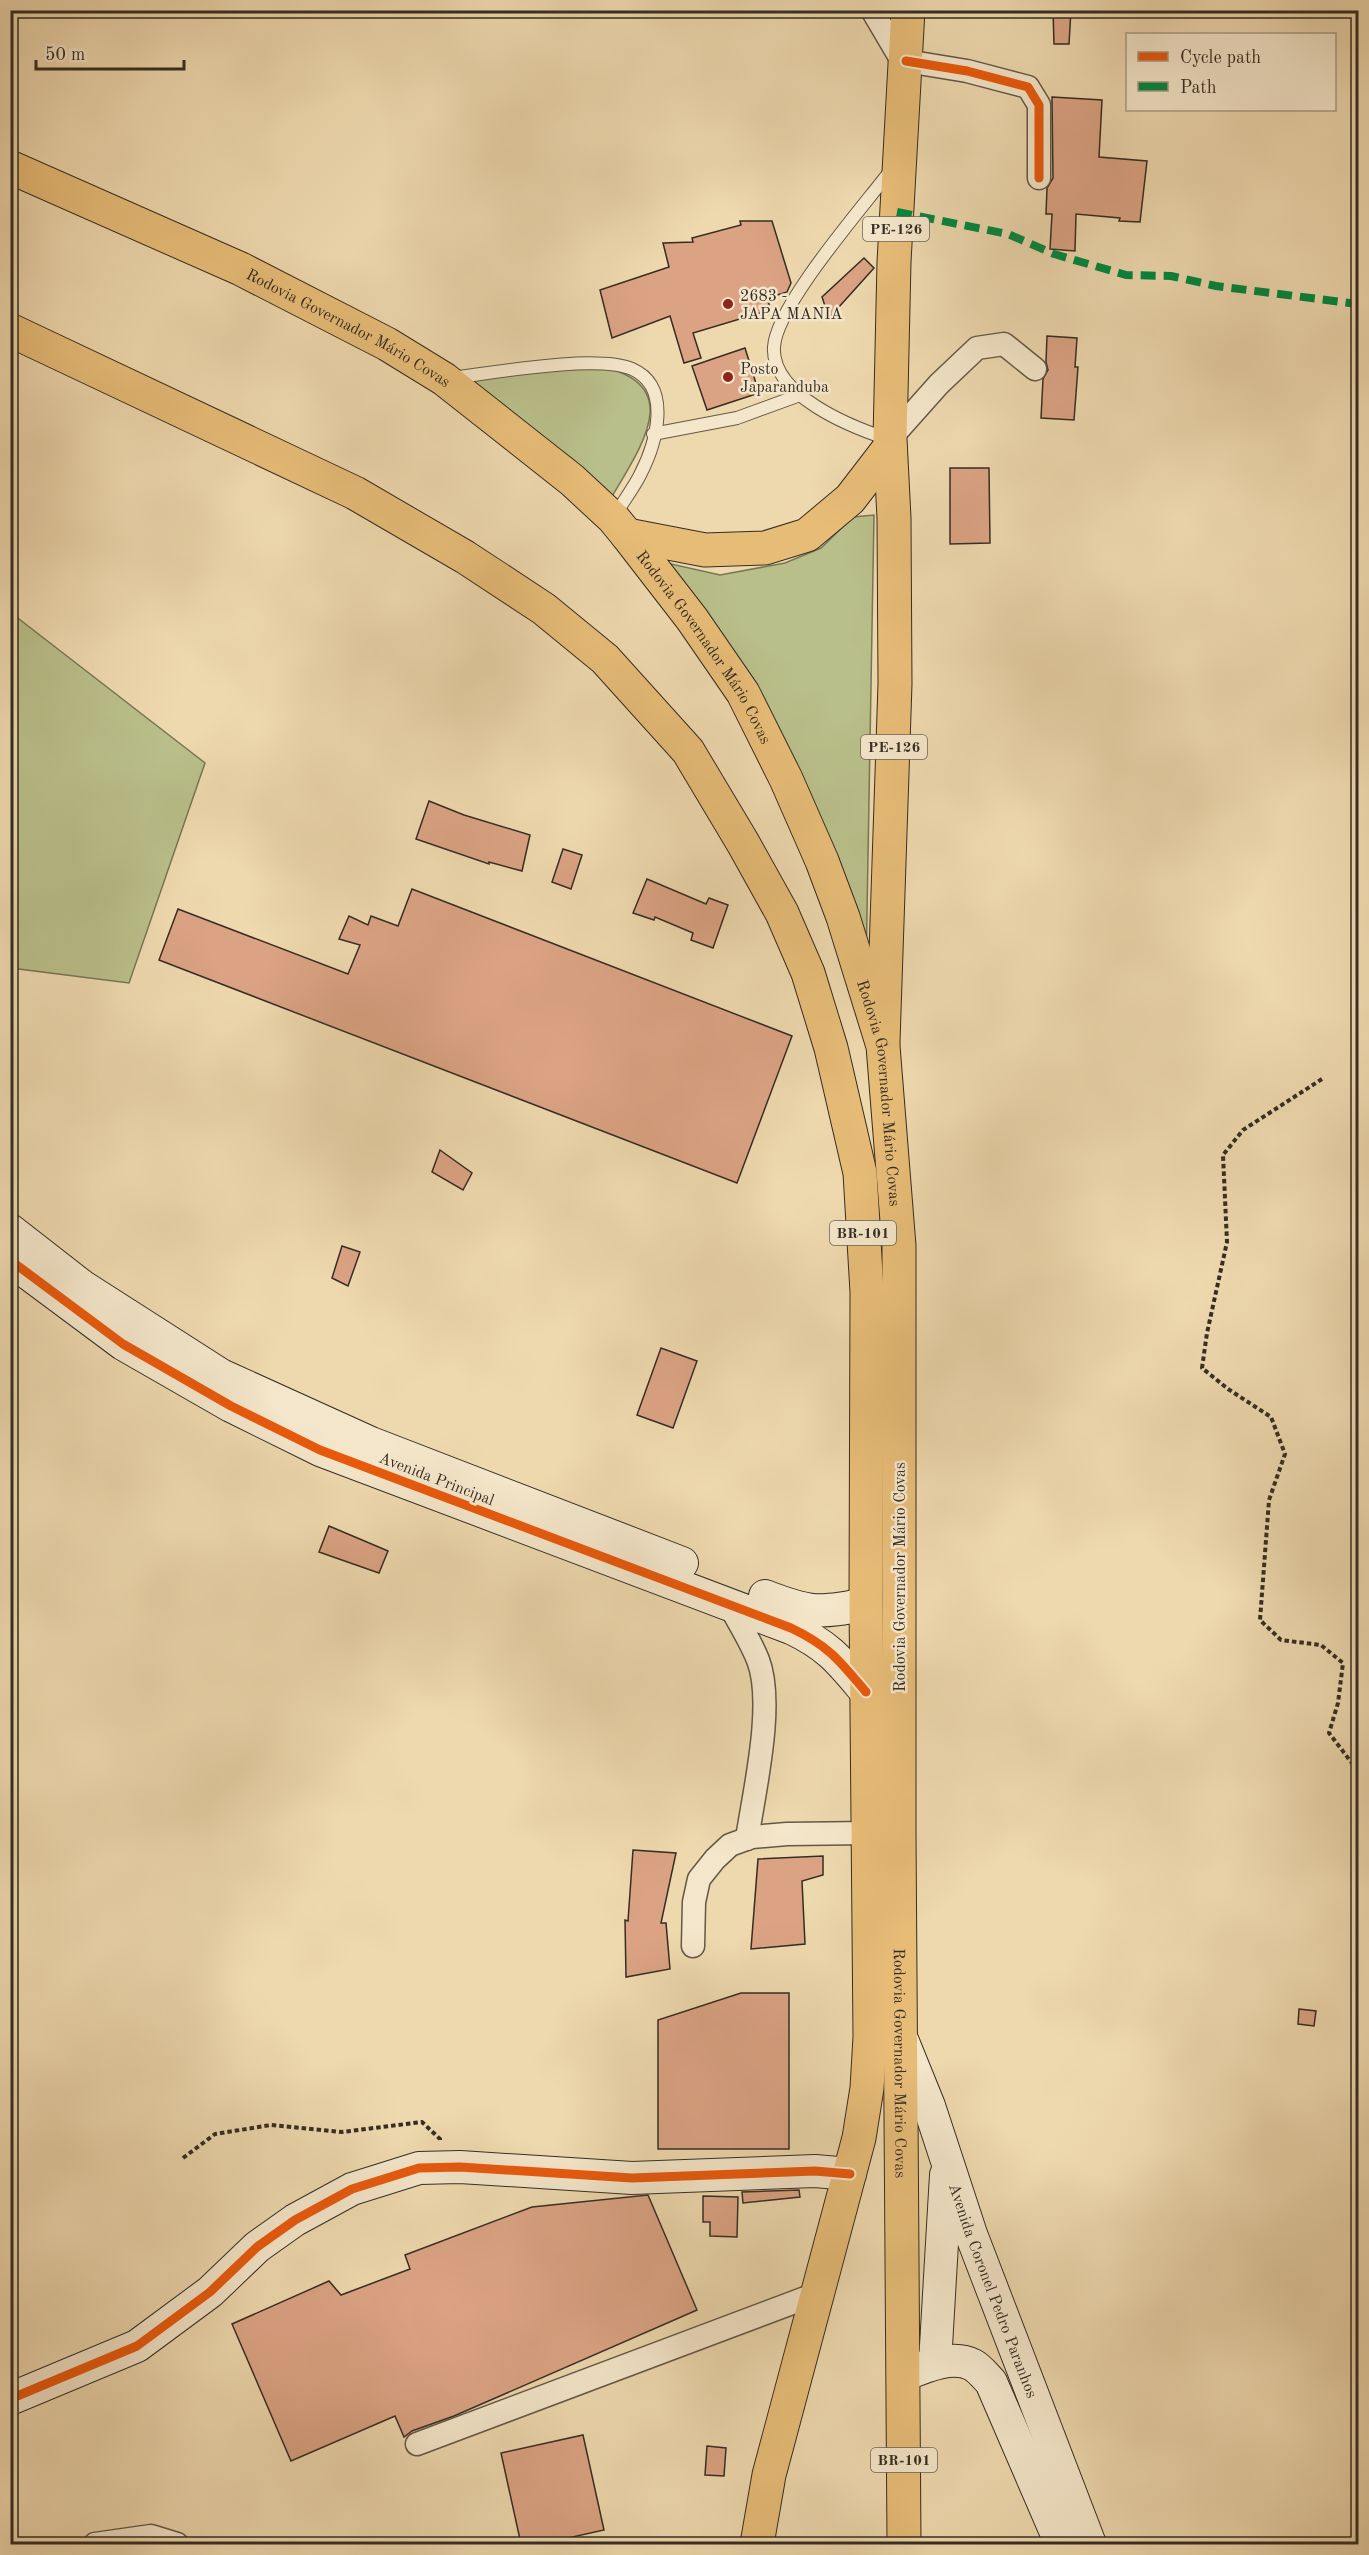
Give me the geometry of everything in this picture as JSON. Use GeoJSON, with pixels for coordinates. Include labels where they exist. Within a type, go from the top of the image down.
{"type":"FeatureCollection","features":[{"type":"Feature","properties":{"kind":"main road","name":"PE-126"},"geometry":{"type":"LineString","coordinates":[[883,1046],[895,684],[894,519],[890,443],[894,262],[908,10]]}},
{"type":"Feature","properties":{"kind":"main road","name":"Rodovia Governador Mário Covas"},"geometry":{"type":"LineString","coordinates":[[10,167],[241,269],[341,319],[444,379],[572,480],[620,527],[692,619],[743,693],[782,769],[822,861],[843,917],[883,1046],[899,1246],[904,2544]]}},
{"type":"Feature","properties":{"kind":"main road","name":"Rodovia Governador Mário Covas"},"geometry":{"type":"LineString","coordinates":[[10,330],[355,493],[465,557],[544,609],[605,658],[688,752],[776,903],[808,973],[831,1048],[860,1173],[867,1303],[866,1692],[870,2037],[867,2088],[859,2138],[768,2475],[757,2544]]}},
{"type":"Feature","properties":{"kind":"main road"},"geometry":{"type":"LineString","coordinates":[[620,527],[705,550],[765,548],[807,535],[850,499],[890,443]]}},
{"type":"Feature","properties":{"kind":"street"},"geometry":{"type":"LineString","coordinates":[[872,10],[906,64],[967,71],[1028,87],[1039,105],[1039,178]]}},
{"type":"Feature","properties":{"kind":"street"},"geometry":{"type":"LineString","coordinates":[[890,443],[939,384],[977,348],[1004,344],[1035,369]]}},
{"type":"Feature","properties":{"kind":"street","name":"Avenida Principal"},"geometry":{"type":"LineString","coordinates":[[10,1230],[82,1286],[221,1375],[371,1443],[717,1591],[813,1638],[830,1650],[866,1692]]}},
{"type":"Feature","properties":{"kind":"street","name":"Avenida Principal"},"geometry":{"type":"LineString","coordinates":[[10,1260],[123,1344],[271,1427],[331,1454],[717,1591],[777,1600],[813,1612],[866,1604]]}},
{"type":"Feature","properties":{"kind":"street"},"geometry":{"type":"LineString","coordinates":[[717,1591],[759,1661],[765,1691],[763,1728],[747,1839]]}},
{"type":"Feature","properties":{"kind":"street"},"geometry":{"type":"LineString","coordinates":[[693,1946],[694,1902],[699,1879],[730,1845],[747,1839],[787,1834],[868,1833]]}},
{"type":"Feature","properties":{"kind":"street","name":"Avenida Coronel Pedro Paranhos"},"geometry":{"type":"LineString","coordinates":[[901,2037],[929,2106],[975,2244],[1090,2544]]}},
{"type":"Feature","properties":{"kind":"street"},"geometry":{"type":"LineString","coordinates":[[935,2363],[947,2160]]}},
{"type":"Feature","properties":{"kind":"street"},"geometry":{"type":"LineString","coordinates":[[10,2399],[137,2346],[173,2322],[210,2292],[257,2247],[295,2220],[352,2189],[419,2168],[632,2178],[815,2171],[850,2174]]}},
{"type":"Feature","properties":{"kind":"street"},"geometry":{"type":"LineString","coordinates":[[417,2444],[816,2294]]}},
{"type":"Feature","properties":{"kind":"street","name":"Avenida Coronel Pedro Paranhos"},"geometry":{"type":"LineString","coordinates":[[904,2375],[935,2363],[954,2361],[973,2365],[991,2382],[1060,2544]]}},
{"type":"Feature","properties":{"kind":"street"},"geometry":{"type":"LineString","coordinates":[[95,2544],[151,2536],[177,2544]]}},
{"type":"Feature","properties":{"kind":"lane"},"geometry":{"type":"LineString","coordinates":[[890,443],[854,427],[800,395],[778,368],[773,349],[776,332],[789,304],[901,158]]}},
{"type":"Feature","properties":{"kind":"lane"},"geometry":{"type":"LineString","coordinates":[[444,379],[572,364],[603,363],[632,369],[647,380],[656,395],[658,414],[654,434],[620,527]]}},
{"type":"Feature","properties":{"kind":"lane"},"geometry":{"type":"LineString","coordinates":[[654,434],[737,418],[800,395]]}},
{"type":"Feature","properties":{"kind":"path"},"geometry":{"type":"LineString","coordinates":[[1322,1079],[1243,1130],[1223,1155],[1227,1242],[1207,1333],[1202,1368],[1271,1418],[1285,1454],[1269,1500],[1260,1620],[1281,1640],[1321,1645],[1343,1663],[1338,1703],[1329,1733],[1359,1771]]}},
{"type":"Feature","properties":{"kind":"path"},"geometry":{"type":"LineString","coordinates":[[183,2158],[215,2134],[271,2125],[342,2132],[422,2122],[440,2139],[442,2168]]}},
{"type":"Feature","properties":{"kind":"green space"},"geometry":{"type":"Polygon","coordinates":[[[593,365],[622,373],[640,385],[649,400],[650,417],[644,436],[635,457],[611,498],[457,378],[593,365]]]}},
{"type":"Feature","properties":{"kind":"green space"},"geometry":{"type":"Polygon","coordinates":[[[874,515],[866,970],[658,561],[720,575],[785,563],[821,548],[853,517],[874,515]]]}},
{"type":"Feature","properties":{"kind":"green space"},"geometry":{"type":"Polygon","coordinates":[[[10,612],[205,763],[129,983],[11,968],[10,612]]]}},
{"type":"Feature","properties":{"kind":"building"},"geometry":{"type":"Polygon","coordinates":[[[1053,10],[1071,10],[1069,44],[1054,44],[1053,10]]]}},
{"type":"Feature","properties":{"kind":"building"},"geometry":{"type":"Polygon","coordinates":[[[1052,97],[1102,100],[1099,157],[1147,161],[1140,222],[1076,214],[1075,251],[1050,249],[1052,214],[1046,214],[1047,188],[1053,178],[1052,97]]]}},
{"type":"Feature","properties":{"kind":"building"},"geometry":{"type":"Polygon","coordinates":[[[740,221],[772,221],[791,283],[787,292],[768,298],[770,310],[693,333],[701,358],[684,363],[670,316],[612,338],[600,290],[669,267],[663,243],[693,242],[692,238],[741,225],[740,221]]]}},
{"type":"Feature","properties":{"kind":"building"},"geometry":{"type":"Polygon","coordinates":[[[864,258],[874,268],[829,318],[822,297],[864,258]]]}},
{"type":"Feature","properties":{"kind":"building"},"geometry":{"type":"Polygon","coordinates":[[[1047,336],[1077,338],[1075,367],[1078,367],[1074,420],[1041,418],[1043,379],[1048,370],[1047,336]]]}},
{"type":"Feature","properties":{"kind":"building"},"geometry":{"type":"Polygon","coordinates":[[[745,348],[759,393],[707,410],[692,366],[745,348]]]}},
{"type":"Feature","properties":{"kind":"building"},"geometry":{"type":"Polygon","coordinates":[[[950,468],[989,468],[990,543],[950,544],[950,468]]]}},
{"type":"Feature","properties":{"kind":"building"},"geometry":{"type":"Polygon","coordinates":[[[429,801],[464,815],[530,835],[522,871],[489,862],[489,864],[416,839],[429,801]]]}},
{"type":"Feature","properties":{"kind":"building"},"geometry":{"type":"Polygon","coordinates":[[[563,849],[582,855],[571,889],[552,882],[563,849]]]}},
{"type":"Feature","properties":{"kind":"building"},"geometry":{"type":"Polygon","coordinates":[[[647,879],[706,904],[709,898],[728,905],[713,948],[691,940],[693,933],[655,917],[654,920],[633,913],[647,879]]]}},
{"type":"Feature","properties":{"kind":"building"},"geometry":{"type":"Polygon","coordinates":[[[412,889],[792,1036],[737,1183],[159,960],[178,909],[348,974],[360,945],[339,939],[349,916],[368,925],[371,916],[398,926],[412,889]]]}},
{"type":"Feature","properties":{"kind":"building"},"geometry":{"type":"Polygon","coordinates":[[[440,1150],[472,1173],[463,1190],[432,1172],[440,1150]]]}},
{"type":"Feature","properties":{"kind":"building"},"geometry":{"type":"Polygon","coordinates":[[[342,1246],[360,1252],[348,1286],[332,1278],[342,1246]]]}},
{"type":"Feature","properties":{"kind":"building"},"geometry":{"type":"Polygon","coordinates":[[[661,1348],[697,1361],[673,1428],[637,1415],[661,1348]]]}},
{"type":"Feature","properties":{"kind":"building"},"geometry":{"type":"Polygon","coordinates":[[[329,1526],[388,1551],[379,1573],[319,1552],[329,1526]]]}},
{"type":"Feature","properties":{"kind":"building"},"geometry":{"type":"Polygon","coordinates":[[[633,1850],[676,1853],[661,1923],[666,1923],[670,1969],[626,1977],[625,1920],[628,1921],[633,1850]]]}},
{"type":"Feature","properties":{"kind":"building"},"geometry":{"type":"Polygon","coordinates":[[[823,1856],[823,1875],[802,1881],[805,1944],[751,1949],[758,1859],[823,1856]]]}},
{"type":"Feature","properties":{"kind":"building"},"geometry":{"type":"Polygon","coordinates":[[[741,1993],[789,1993],[789,2149],[658,2149],[658,2020],[741,1993]]]}},
{"type":"Feature","properties":{"kind":"building"},"geometry":{"type":"Polygon","coordinates":[[[1299,2009],[1316,2011],[1314,2026],[1298,2024],[1299,2009]]]}},
{"type":"Feature","properties":{"kind":"building"},"geometry":{"type":"Polygon","coordinates":[[[799,2190],[800,2197],[743,2203],[742,2192],[799,2190]]]}},
{"type":"Feature","properties":{"kind":"building"},"geometry":{"type":"Polygon","coordinates":[[[648,2195],[697,2310],[454,2416],[412,2431],[404,2437],[395,2416],[291,2461],[232,2324],[329,2281],[341,2295],[410,2269],[405,2255],[532,2207],[648,2195]]]}},
{"type":"Feature","properties":{"kind":"building"},"geometry":{"type":"Polygon","coordinates":[[[703,2196],[738,2197],[737,2237],[710,2236],[710,2222],[703,2222],[703,2196]]]}},
{"type":"Feature","properties":{"kind":"building"},"geometry":{"type":"Polygon","coordinates":[[[583,2435],[604,2530],[541,2544],[521,2544],[501,2453],[583,2435]]]}},
{"type":"Feature","properties":{"kind":"building"},"geometry":{"type":"Polygon","coordinates":[[[707,2446],[726,2448],[724,2476],[705,2475],[707,2446]]]}},
{"type":"Feature","properties":{"kind":"marked path"},"geometry":{"type":"LineString","coordinates":[[897,212],[1008,234],[1054,254],[1126,275],[1171,276],[1216,286],[1358,304]]}},
{"type":"Feature","properties":{"kind":"cycle path"},"geometry":{"type":"LineString","coordinates":[[906,61],[967,71],[1028,87],[1039,105],[1039,178]]}},
{"type":"Feature","properties":{"kind":"cycle path"},"geometry":{"type":"LineString","coordinates":[[10,1260],[123,1344],[231,1406],[320,1450],[791,1628],[825,1648],[849,1671],[866,1692]]}},
{"type":"Feature","properties":{"kind":"cycle path"},"geometry":{"type":"LineString","coordinates":[[10,2399],[137,2346],[210,2292],[257,2247],[295,2220],[352,2189],[419,2168],[460,2167],[632,2178],[815,2171],[850,2174]]}},
{"type":"Feature","properties":{"kind":"place","name":"2683 - JAPA MANIA"},"geometry":{"type":"Point","coordinates":[728,304]}},
{"type":"Feature","properties":{"kind":"place","name":"Posto Japaranduba"},"geometry":{"type":"Point","coordinates":[728,377]}}]}
